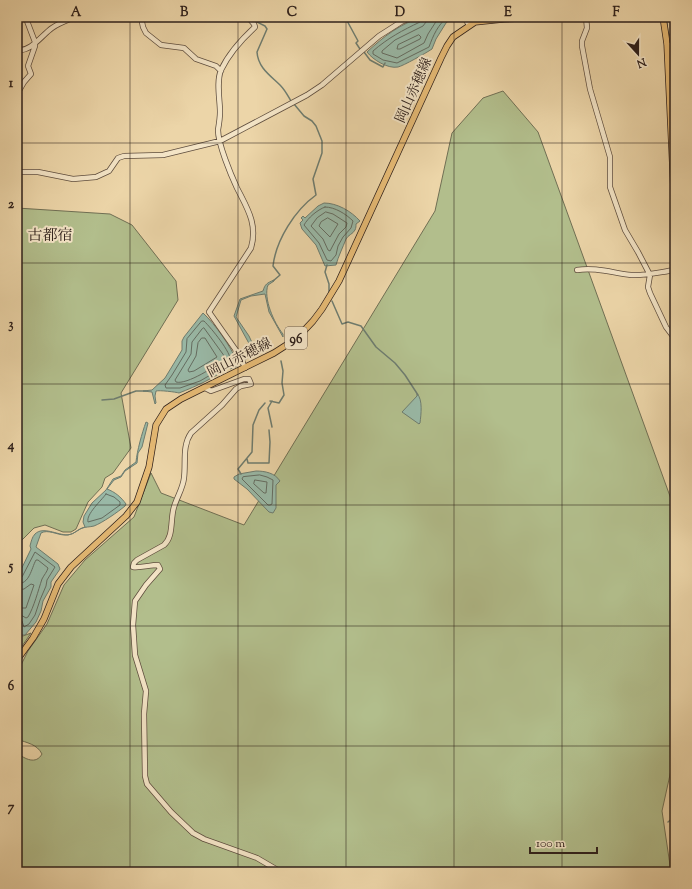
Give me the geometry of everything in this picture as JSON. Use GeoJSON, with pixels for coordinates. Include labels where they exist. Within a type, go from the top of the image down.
{"type":"FeatureCollection","features":[{"type":"Feature","properties":{"kind":"main road","name":"岡山赤穂線"},"geometry":{"type":"LineString","coordinates":[[17,660],[44,619],[52,595],[63,576],[126,516],[137,502],[149,466],[156,425],[161,416],[172,404],[274,354],[298,337],[322,309],[339,281],[447,46],[453,38],[469,25],[482,20],[556,17]]}},
{"type":"Feature","properties":{"kind":"main road"},"geometry":{"type":"LineString","coordinates":[[663,17],[667,44],[675,216]]}},
{"type":"Feature","properties":{"kind":"street"},"geometry":{"type":"LineString","coordinates":[[17,94],[31,74],[28,66],[35,46],[35,42],[27,21],[23,17]]}},
{"type":"Feature","properties":{"kind":"street"},"geometry":{"type":"LineString","coordinates":[[17,50],[21,50],[35,42],[52,28],[75,17]]}},
{"type":"Feature","properties":{"kind":"street"},"geometry":{"type":"LineString","coordinates":[[141,17],[146,33],[160,45],[184,48],[196,59],[216,66],[221,71]]}},
{"type":"Feature","properties":{"kind":"street"},"geometry":{"type":"LineString","coordinates":[[245,368],[240,356],[209,312],[252,243],[253,229],[251,216],[237,187],[220,141],[218,131],[221,71],[237,45],[255,27],[248,17]]}},
{"type":"Feature","properties":{"kind":"street"},"geometry":{"type":"LineString","coordinates":[[17,155],[19,159],[18,172],[38,172],[73,179],[96,177],[110,171],[118,158],[124,156],[163,155],[220,141],[293,103],[322,85],[379,36],[402,19],[412,17]]}},
{"type":"Feature","properties":{"kind":"street"},"geometry":{"type":"LineString","coordinates":[[464,17],[469,25]]}},
{"type":"Feature","properties":{"kind":"street"},"geometry":{"type":"LineString","coordinates":[[586,17],[587,28],[582,41],[582,46],[590,89],[610,157],[610,187],[625,230],[650,275],[648,287],[650,293],[666,327],[675,339]]}},
{"type":"Feature","properties":{"kind":"street"},"geometry":{"type":"LineString","coordinates":[[667,44],[675,50]]}},
{"type":"Feature","properties":{"kind":"street"},"geometry":{"type":"LineString","coordinates":[[577,270],[604,271],[632,275],[650,275],[675,270]]}},
{"type":"Feature","properties":{"kind":"street"},"geometry":{"type":"LineString","coordinates":[[205,388],[211,391],[244,379],[249,379],[251,382],[251,384],[241,386],[236,389],[222,405],[187,438],[185,445],[183,485],[173,508],[170,534],[167,542],[134,563],[133,567],[135,568],[145,565],[158,565],[160,569],[146,585],[135,602],[133,625],[135,655],[146,691],[144,714],[145,776],[147,784],[171,812],[193,833],[204,839],[257,858],[281,872]]}},
{"type":"Feature","properties":{"kind":"green space"},"geometry":{"type":"Polygon","coordinates":[[[503,91],[538,132],[675,510],[675,752],[662,811],[671,872],[17,872],[17,753],[30,760],[37,759],[42,754],[35,746],[17,739],[17,673],[28,651],[47,624],[64,585],[85,560],[134,517],[151,473],[161,493],[244,525],[435,211],[452,133],[483,98],[503,91]]]}},
{"type":"Feature","properties":{"kind":"green space"},"geometry":{"type":"Polygon","coordinates":[[[17,208],[110,214],[132,225],[176,281],[178,300],[121,393],[131,448],[113,473],[105,478],[102,487],[88,502],[76,529],[71,532],[63,532],[45,525],[34,528],[20,542],[17,558],[17,208]]]}},
{"type":"Feature","properties":{"kind":"green space"},"geometry":{"type":"Polygon","coordinates":[[[31,633],[17,652],[17,634],[23,636],[31,633]]]}},
{"type":"Feature","properties":{"kind":"water"},"geometry":{"type":"Polygon","coordinates":[[[423,17],[453,17],[446,23],[436,39],[432,49],[429,51],[398,67],[390,67],[381,63],[367,52],[393,31],[407,23],[423,17]]]}},
{"type":"Feature","properties":{"kind":"water"},"geometry":{"type":"Polygon","coordinates":[[[324,203],[334,204],[344,208],[360,221],[356,224],[354,231],[346,239],[336,265],[325,266],[316,245],[302,229],[300,223],[303,220],[301,218],[303,216],[305,218],[318,206],[324,203]]]}},
{"type":"Feature","properties":{"kind":"water"},"geometry":{"type":"Polygon","coordinates":[[[274,280],[268,285],[267,297],[270,310],[276,324],[283,334],[283,337],[269,312],[265,294],[251,296],[241,300],[236,317],[249,336],[255,349],[251,356],[245,360],[251,354],[252,349],[234,316],[240,299],[263,291],[267,284],[274,280]]]}},
{"type":"Feature","properties":{"kind":"water"},"geometry":{"type":"Polygon","coordinates":[[[203,313],[213,323],[227,342],[238,366],[230,369],[229,367],[205,382],[179,393],[156,391],[155,404],[152,392],[143,391],[152,390],[165,378],[182,350],[182,341],[184,337],[203,313]]]}},
{"type":"Feature","properties":{"kind":"water"},"geometry":{"type":"Polygon","coordinates":[[[417,394],[419,396],[421,407],[419,424],[402,412],[417,396],[417,394]]]}},
{"type":"Feature","properties":{"kind":"water"},"geometry":{"type":"Polygon","coordinates":[[[146,422],[148,423],[142,447],[138,453],[137,463],[125,471],[121,477],[114,480],[107,489],[120,497],[126,504],[125,506],[97,525],[83,528],[85,527],[83,522],[84,516],[92,503],[106,490],[113,479],[121,476],[125,470],[136,462],[139,447],[143,431],[146,422]]]}},
{"type":"Feature","properties":{"kind":"water"},"geometry":{"type":"Polygon","coordinates":[[[256,471],[270,473],[280,481],[276,485],[276,508],[273,513],[269,512],[247,489],[234,479],[234,477],[239,474],[256,471]]]}},
{"type":"Feature","properties":{"kind":"water"},"geometry":{"type":"Polygon","coordinates":[[[42,531],[50,532],[41,533],[36,547],[58,564],[60,569],[51,582],[51,587],[43,601],[41,611],[36,622],[25,635],[19,635],[19,642],[17,644],[18,636],[20,632],[17,616],[17,578],[31,549],[30,546],[32,538],[35,534],[42,531]]]}},
{"type":"Feature","properties":{"kind":"waterway"},"geometry":{"type":"LineString","coordinates":[[345,17],[358,41],[356,43],[360,49]]}},
{"type":"Feature","properties":{"kind":"waterway"},"geometry":{"type":"LineString","coordinates":[[666,17],[668,32],[675,45]]}},
{"type":"Feature","properties":{"kind":"waterway"},"geometry":{"type":"LineString","coordinates":[[253,20],[265,26],[267,29],[257,52],[260,63],[262,67],[280,85],[291,101]]}},
{"type":"Feature","properties":{"kind":"waterway"},"geometry":{"type":"LineString","coordinates":[[364,52],[370,60],[383,67],[385,63]]}},
{"type":"Feature","properties":{"kind":"waterway"},"geometry":{"type":"LineString","coordinates":[[273,281],[280,275],[273,266],[282,236],[294,217],[308,201],[316,195],[313,179],[322,153],[322,141],[316,126],[312,121],[304,116],[294,104]]}},
{"type":"Feature","properties":{"kind":"waterway"},"geometry":{"type":"LineString","coordinates":[[327,265],[325,272],[329,284],[329,294]]}},
{"type":"Feature","properties":{"kind":"waterway"},"geometry":{"type":"LineString","coordinates":[[332,301],[342,324],[348,322],[361,326],[376,347],[395,363],[405,375],[418,395]]}},
{"type":"Feature","properties":{"kind":"waterway"},"geometry":{"type":"LineString","coordinates":[[270,401],[279,403],[284,395],[281,361]]}},
{"type":"Feature","properties":{"kind":"waterway"},"geometry":{"type":"LineString","coordinates":[[102,400],[114,399],[136,391],[146,391]]}},
{"type":"Feature","properties":{"kind":"waterway"},"geometry":{"type":"LineString","coordinates":[[272,401],[268,408],[272,427]]}},
{"type":"Feature","properties":{"kind":"waterway"},"geometry":{"type":"LineString","coordinates":[[241,474],[238,469],[252,452],[253,425],[259,410],[265,403]]}},
{"type":"Feature","properties":{"kind":"waterway"},"geometry":{"type":"LineString","coordinates":[[247,459],[248,463],[269,463],[269,430]]}},
{"type":"Feature","properties":{"kind":"waterway"},"geometry":{"type":"LineString","coordinates":[[668,822],[675,816]]}},
{"type":"Feature","properties":{"kind":"district","name":"古都宿"},"geometry":{"type":"Point","coordinates":[50,235]}}]}
